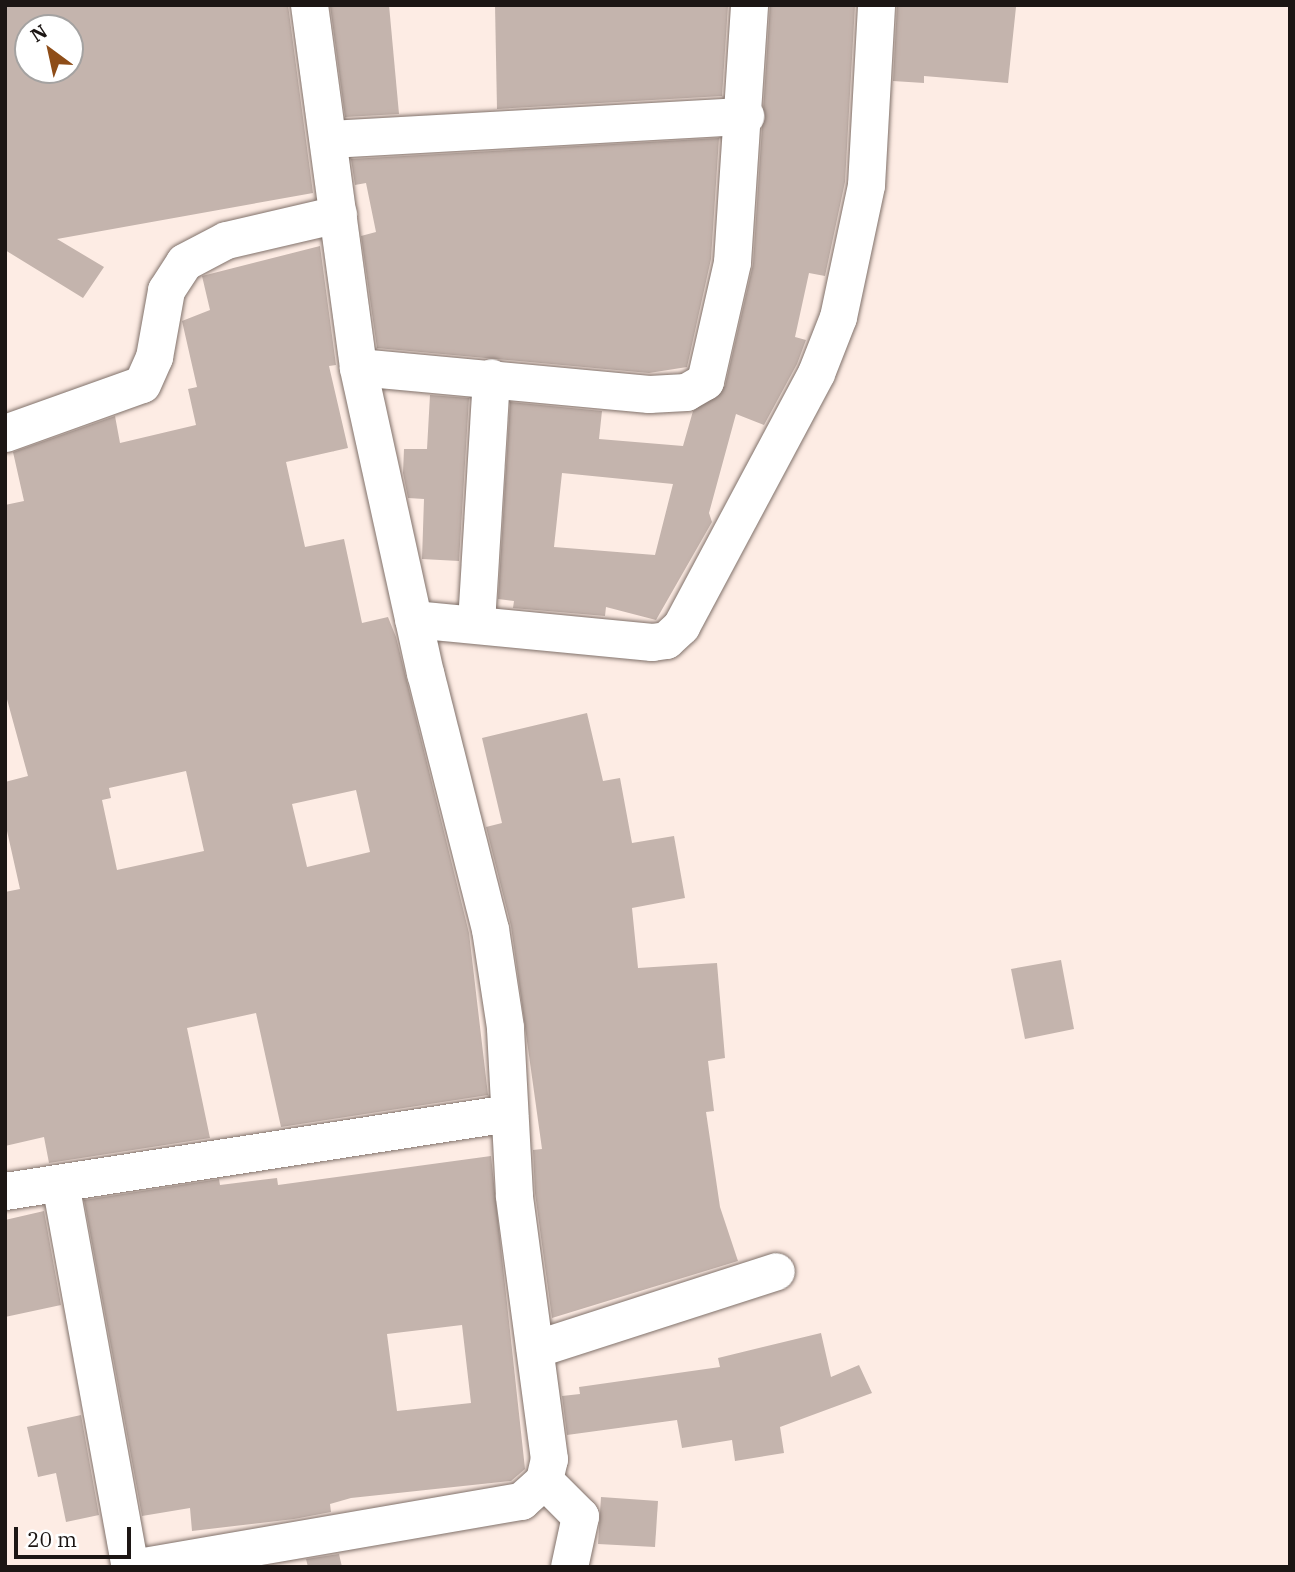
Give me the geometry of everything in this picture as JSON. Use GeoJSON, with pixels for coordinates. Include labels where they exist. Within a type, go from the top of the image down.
{"type":"FeatureCollection","features":[{"type":"Feature","properties":{"kind":"street"},"geometry":{"type":"LineString","coordinates":[[138,1567],[503,1505],[534,1493],[544,1480],[548,1459],[490,929],[413,619],[358,366],[330,139],[309,5]]}},
{"type":"Feature","properties":{"kind":"street"},"geometry":{"type":"LineString","coordinates":[[358,366],[649,394],[686,392],[705,381],[732,262],[745,116],[748,5]]}},
{"type":"Feature","properties":{"kind":"street"},"geometry":{"type":"LineString","coordinates":[[413,619],[652,642],[666,640],[681,626],[816,373],[838,317],[866,185],[876,5]]}},
{"type":"Feature","properties":{"kind":"street"},"geometry":{"type":"LineString","coordinates":[[330,139],[745,116]]}},
{"type":"Feature","properties":{"kind":"street"},"geometry":{"type":"LineString","coordinates":[[5,432],[142,383],[154,357],[166,290],[184,262],[226,240],[338,214]]}},
{"type":"Feature","properties":{"kind":"street"},"geometry":{"type":"LineString","coordinates":[[476,623],[491,377]]}},
{"type":"Feature","properties":{"kind":"street"},"geometry":{"type":"LineString","coordinates":[[5,1191],[509,1113]]}},
{"type":"Feature","properties":{"kind":"street"},"geometry":{"type":"LineString","coordinates":[[60,1183],[130,1567]]}},
{"type":"Feature","properties":{"kind":"street"},"geometry":{"type":"LineString","coordinates":[[535,1349],[776,1271]]}},
{"type":"Feature","properties":{"kind":"street"},"geometry":{"type":"LineString","coordinates":[[544,1480],[580,1516],[569,1567]]}},
{"type":"Feature","properties":{"kind":"building"},"geometry":{"type":"Polygon","coordinates":[[[5,5],[288,5],[313,193],[57,239],[104,267],[83,298],[5,250],[5,5]]]}},
{"type":"Feature","properties":{"kind":"building"},"geometry":{"type":"Polygon","coordinates":[[[330,5],[389,5],[399,114],[345,117],[330,5]]]}},
{"type":"Feature","properties":{"kind":"building"},"geometry":{"type":"Polygon","coordinates":[[[495,5],[728,5],[722,96],[497,109],[495,5]]]}},
{"type":"Feature","properties":{"kind":"building"},"geometry":{"type":"Polygon","coordinates":[[[770,5],[855,5],[845,182],[825,276],[809,273],[795,337],[806,340],[797,364],[764,425],[736,414],[709,513],[712,522],[656,620],[606,607],[605,616],[513,608],[514,601],[498,599],[510,402],[602,411],[599,439],[683,446],[693,411],[725,386],[753,264],[770,5]],[[562,473],[554,547],[655,555],[673,484],[562,473]]]}},
{"type":"Feature","properties":{"kind":"building"},"geometry":{"type":"Polygon","coordinates":[[[897,5],[1016,7],[1008,83],[924,76],[924,83],[893,81],[897,5]]]}},
{"type":"Feature","properties":{"kind":"building"},"geometry":{"type":"Polygon","coordinates":[[[719,138],[711,259],[687,367],[649,373],[377,348],[361,236],[376,232],[366,183],[355,185],[351,159],[719,138]]]}},
{"type":"Feature","properties":{"kind":"building"},"geometry":{"type":"Polygon","coordinates":[[[320,246],[336,365],[329,366],[348,448],[286,462],[305,547],[344,539],[362,623],[388,617],[396,637],[469,933],[488,1095],[281,1127],[256,1013],[187,1028],[210,1138],[49,1163],[44,1137],[5,1146],[5,892],[20,889],[5,822],[5,782],[28,776],[5,692],[5,505],[24,501],[13,452],[115,416],[120,443],[196,425],[188,389],[197,387],[182,321],[210,310],[202,276],[320,246]],[[186,771],[109,788],[111,798],[102,800],[117,870],[204,851],[186,771]],[[356,790],[292,804],[307,867],[370,852],[356,790]]]}},
{"type":"Feature","properties":{"kind":"building"},"geometry":{"type":"Polygon","coordinates":[[[430,395],[469,398],[459,561],[422,559],[424,499],[408,498],[403,473],[404,449],[427,449],[430,395]]]}},
{"type":"Feature","properties":{"kind":"building"},"geometry":{"type":"Polygon","coordinates":[[[587,713],[603,781],[620,778],[632,843],[674,836],[685,898],[632,908],[638,968],[717,963],[725,1058],[708,1061],[714,1111],[706,1112],[720,1207],[738,1261],[552,1318],[535,1193],[533,1150],[542,1149],[511,926],[486,827],[502,823],[482,738],[587,713]]]}},
{"type":"Feature","properties":{"kind":"building"},"geometry":{"type":"Polygon","coordinates":[[[1061,960],[1074,1029],[1025,1039],[1011,969],[1061,960]]]}},
{"type":"Feature","properties":{"kind":"building"},"geometry":{"type":"Polygon","coordinates":[[[491,1156],[525,1469],[511,1481],[351,1498],[330,1504],[331,1512],[192,1531],[190,1508],[142,1516],[84,1200],[219,1179],[220,1185],[277,1178],[278,1185],[491,1156]],[[462,1325],[387,1334],[397,1411],[471,1403],[462,1325]]]}},
{"type":"Feature","properties":{"kind":"building"},"geometry":{"type":"Polygon","coordinates":[[[44,1211],[61,1305],[5,1317],[5,1220],[44,1211]]]}},
{"type":"Feature","properties":{"kind":"building"},"geometry":{"type":"Polygon","coordinates":[[[821,1333],[831,1377],[859,1365],[872,1393],[780,1427],[784,1453],[735,1461],[732,1440],[682,1448],[677,1420],[567,1435],[562,1396],[580,1394],[579,1387],[720,1367],[718,1358],[821,1333]]]}},
{"type":"Feature","properties":{"kind":"building"},"geometry":{"type":"Polygon","coordinates":[[[81,1415],[99,1515],[66,1522],[56,1473],[38,1477],[27,1427],[81,1415]]]}},
{"type":"Feature","properties":{"kind":"building"},"geometry":{"type":"Polygon","coordinates":[[[601,1497],[658,1501],[655,1547],[598,1544],[601,1497]]]}},
{"type":"Feature","properties":{"kind":"building"},"geometry":{"type":"Polygon","coordinates":[[[339,1554],[342,1567],[308,1567],[306,1559],[339,1554]]]}}]}
